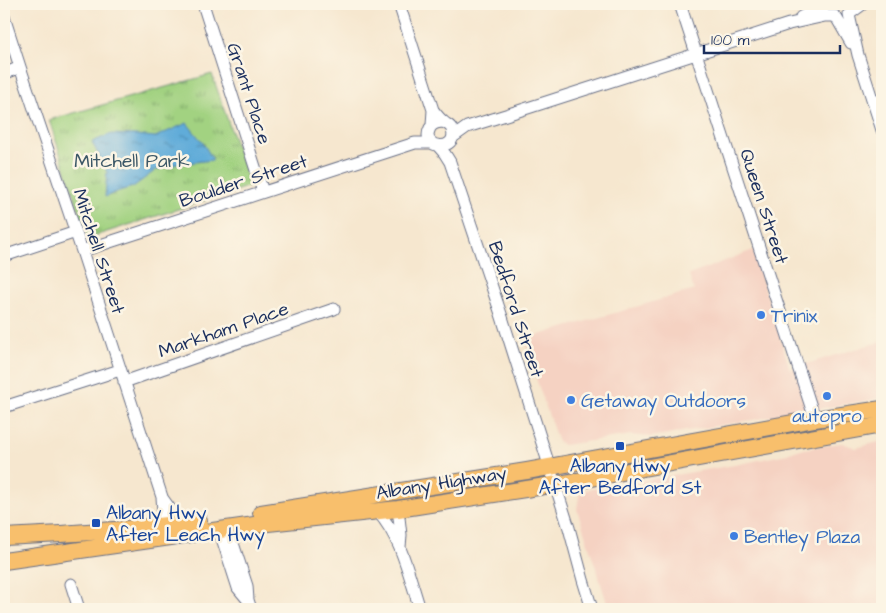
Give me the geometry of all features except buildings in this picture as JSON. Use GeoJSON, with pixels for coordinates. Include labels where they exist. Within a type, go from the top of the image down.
{"type":"FeatureCollection","features":[{"type":"Feature","properties":{"kind":"highway","name":"Albany Highway"},"geometry":{"type":"LineString","coordinates":[[4,537],[84,533],[172,525],[264,513],[882,409]]}},
{"type":"Feature","properties":{"kind":"highway","name":"Albany Highway"},"geometry":{"type":"LineString","coordinates":[[7,562],[268,523],[398,509],[555,484],[882,426]]}},
{"type":"Feature","properties":{"kind":"street","name":"Grant Place"},"geometry":{"type":"LineString","coordinates":[[203,4],[264,192]]}},
{"type":"Feature","properties":{"kind":"street"},"geometry":{"type":"LineString","coordinates":[[399,4],[433,110],[452,130],[451,139]]}},
{"type":"Feature","properties":{"kind":"street","name":"Queen Street"},"geometry":{"type":"LineString","coordinates":[[680,4],[816,419]]}},
{"type":"Feature","properties":{"kind":"street"},"geometry":{"type":"LineString","coordinates":[[789,24],[829,4],[831,11],[836,16],[858,55]]}},
{"type":"Feature","properties":{"kind":"street"},"geometry":{"type":"LineString","coordinates":[[433,110],[429,137],[435,144],[445,146],[467,127],[789,24],[825,16],[843,18],[851,10],[863,4]]}},
{"type":"Feature","properties":{"kind":"street"},"geometry":{"type":"LineString","coordinates":[[851,10],[858,55],[882,130]]}},
{"type":"Feature","properties":{"kind":"street","name":"Mitchell Street"},"geometry":{"type":"LineString","coordinates":[[4,17],[172,525]]}},
{"type":"Feature","properties":{"kind":"street"},"geometry":{"type":"LineString","coordinates":[[4,74],[20,67]]}},
{"type":"Feature","properties":{"kind":"street"},"geometry":{"type":"LineString","coordinates":[[430,128],[437,122],[467,127]]}},
{"type":"Feature","properties":{"kind":"street","name":"Boulder Street"},"geometry":{"type":"LineString","coordinates":[[415,143],[430,128]]}},
{"type":"Feature","properties":{"kind":"street","name":"Bedford Street"},"geometry":{"type":"LineString","coordinates":[[451,139],[450,162],[501,314],[569,528],[592,609]]}},
{"type":"Feature","properties":{"kind":"street","name":"Boulder Street"},"geometry":{"type":"LineString","coordinates":[[82,251],[415,143],[435,144]]}},
{"type":"Feature","properties":{"kind":"street","name":"Bedford Street"},"geometry":{"type":"LineString","coordinates":[[435,144],[450,162]]}},
{"type":"Feature","properties":{"kind":"street"},"geometry":{"type":"LineString","coordinates":[[4,256],[76,232]]}},
{"type":"Feature","properties":{"kind":"street","name":"Markham Place"},"geometry":{"type":"LineString","coordinates":[[124,382],[334,310]]}},
{"type":"Feature","properties":{"kind":"street"},"geometry":{"type":"LineString","coordinates":[[4,407],[120,370]]}},
{"type":"Feature","properties":{"kind":"street","name":"Mitchell Street"},"geometry":{"type":"LineString","coordinates":[[162,497],[172,525]]}},
{"type":"Feature","properties":{"kind":"street"},"geometry":{"type":"LineString","coordinates":[[398,509],[401,535],[400,548]]}},
{"type":"Feature","properties":{"kind":"street"},"geometry":{"type":"LineString","coordinates":[[378,512],[385,520],[400,548],[420,609]]}},
{"type":"Feature","properties":{"kind":"street"},"geometry":{"type":"LineString","coordinates":[[224,529],[246,586],[250,605]]}},
{"type":"Feature","properties":{"kind":"street"},"geometry":{"type":"LineString","coordinates":[[71,584],[79,609]]}},
{"type":"Feature","properties":{"kind":"shaded area"},"geometry":{"type":"Polygon","coordinates":[[[753,250],[790,369],[882,341],[882,398],[651,437],[631,435],[564,445],[558,442],[532,367],[525,339],[694,290],[689,275],[753,250]]]}},
{"type":"Feature","properties":{"kind":"shaded area","name":"Bentley Plaza"},"geometry":{"type":"Polygon","coordinates":[[[882,441],[882,609],[609,609],[577,509],[580,491],[735,465],[798,450],[842,443],[856,448],[882,441]]]}},
{"type":"Feature","properties":{"kind":"green space","name":"Mitchell Park"},"geometry":{"type":"Polygon","coordinates":[[[212,74],[250,186],[88,238],[49,120],[212,74]]]}},
{"type":"Feature","properties":{"kind":"water"},"geometry":{"type":"Polygon","coordinates":[[[187,123],[203,143],[213,160],[177,164],[156,170],[133,187],[105,197],[107,172],[92,142],[111,134],[155,137],[187,123]]]}},
{"type":"Feature","properties":{"kind":"place","name":"Trinix"},"geometry":{"type":"Point","coordinates":[761,315]}},
{"type":"Feature","properties":{"kind":"place","name":"autopro"},"geometry":{"type":"Point","coordinates":[827,396]}},
{"type":"Feature","properties":{"kind":"place","name":"Getaway Outdoors"},"geometry":{"type":"Point","coordinates":[571,400]}},
{"type":"Feature","properties":{"kind":"place","name":"Albany Hwy After Bedford St"},"geometry":{"type":"Point","coordinates":[620,446]}},
{"type":"Feature","properties":{"kind":"place","name":"Albany Hwy After Leach Hwy"},"geometry":{"type":"Point","coordinates":[96,523]}},
{"type":"Feature","properties":{"kind":"place","name":"Bentley Plaza"},"geometry":{"type":"Point","coordinates":[734,536]}}]}
